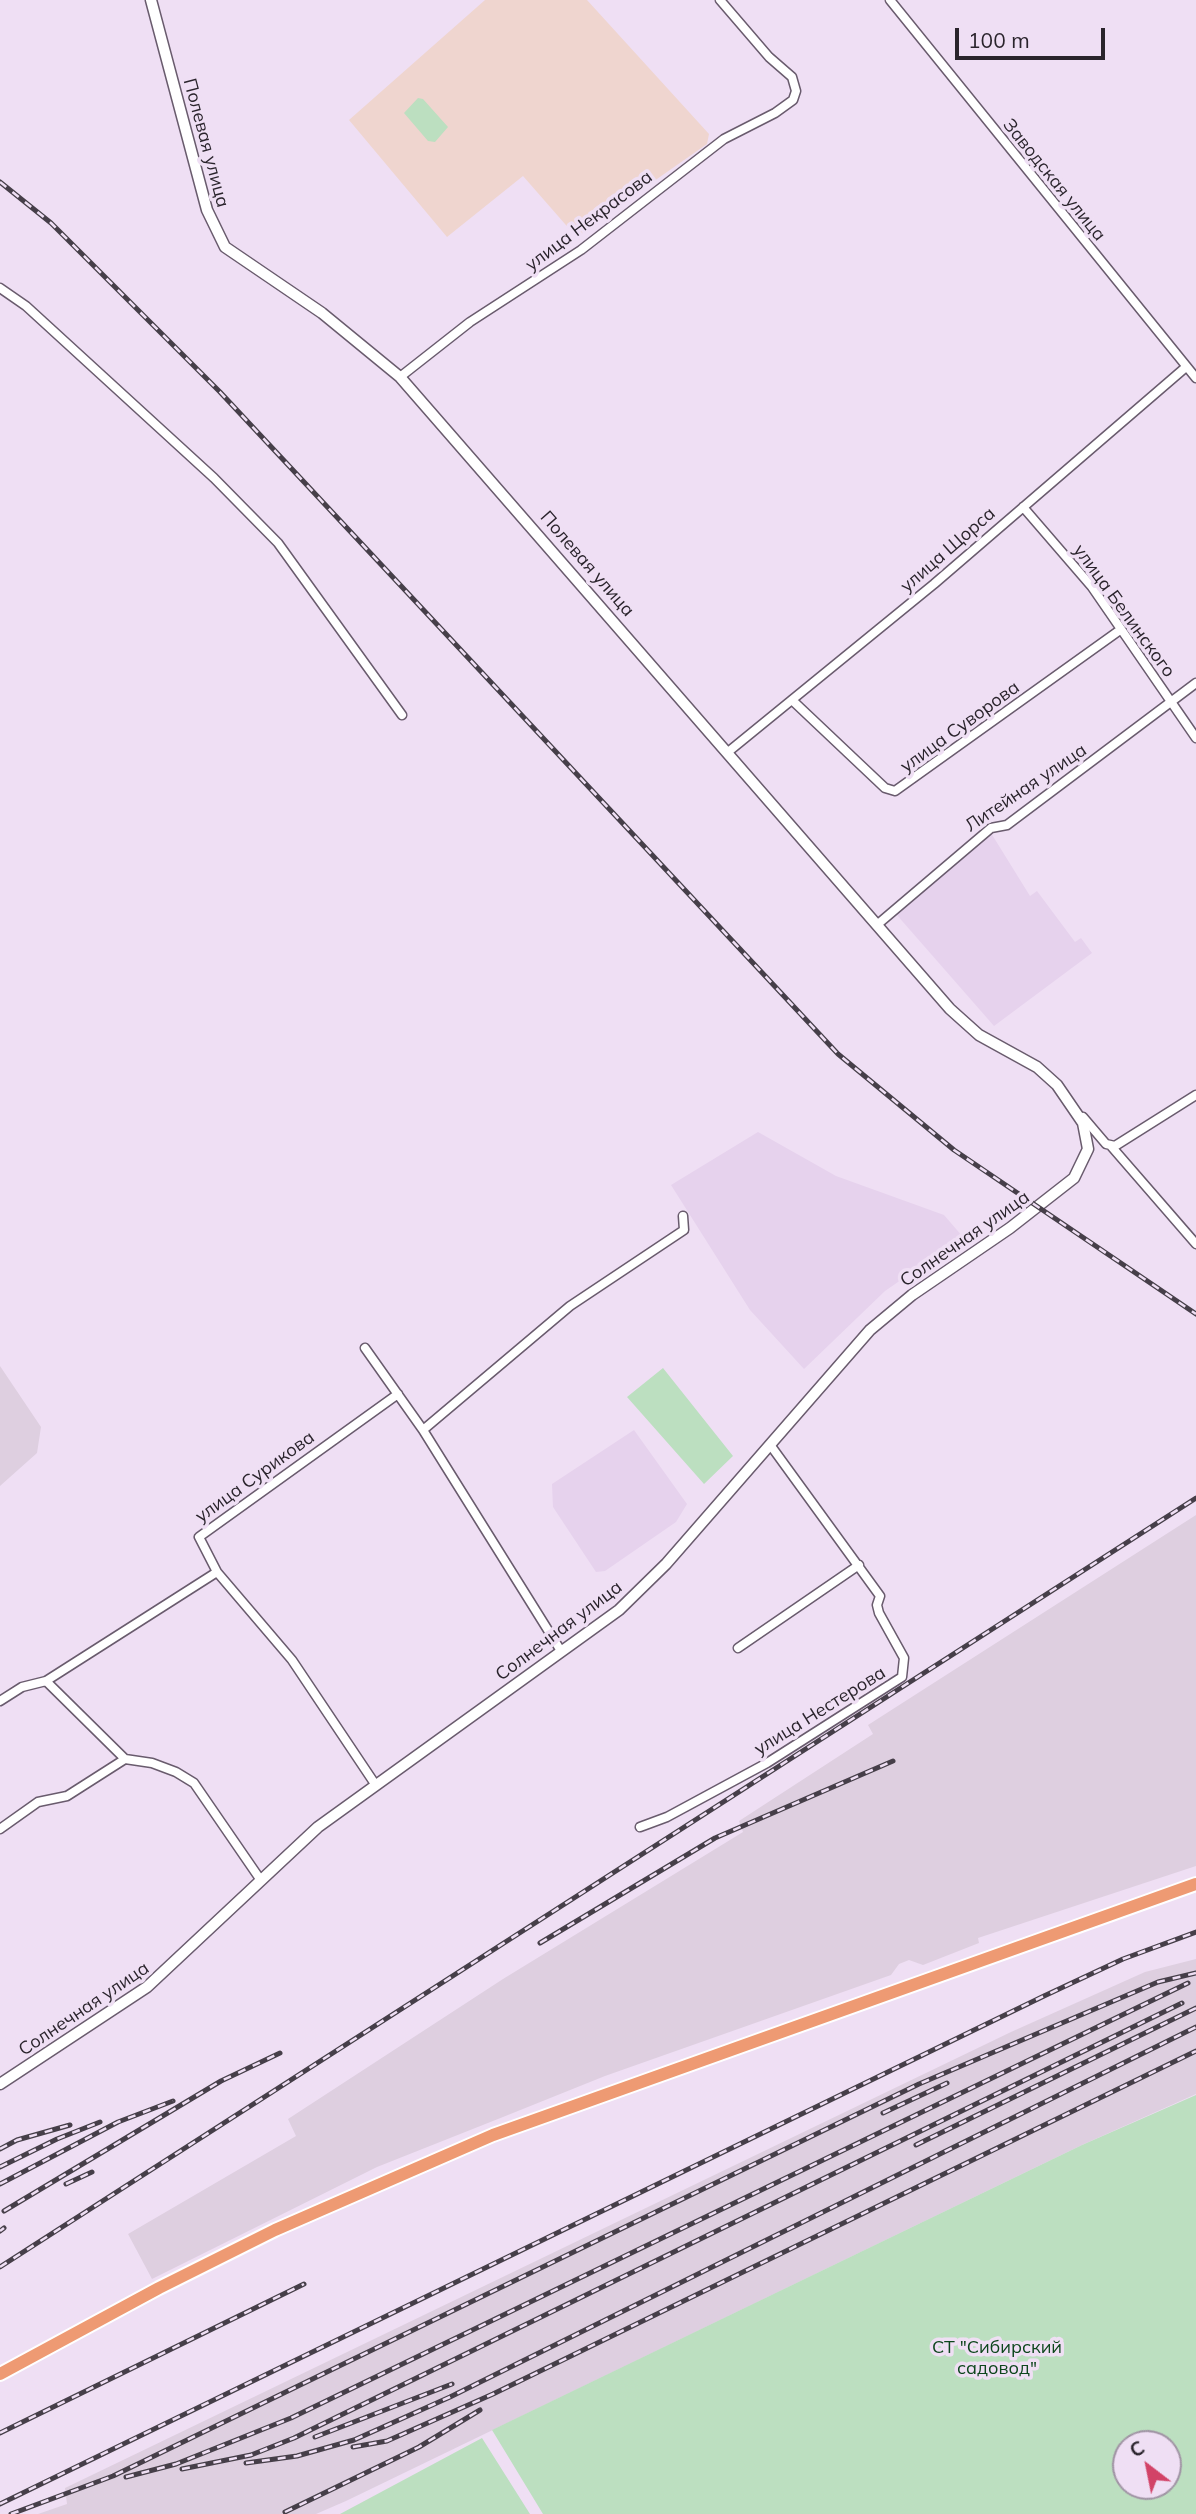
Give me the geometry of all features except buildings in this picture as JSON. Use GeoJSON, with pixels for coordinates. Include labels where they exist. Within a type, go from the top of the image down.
{"type":"FeatureCollection","features":[{"type":"Feature","properties":{"kind":"highway"},"geometry":{"type":"LineString","coordinates":[[0,2374],[159,2288],[275,2230],[493,2134],[1196,1884]]}},
{"type":"Feature","properties":{"kind":"street","name":"Полевая улица"},"geometry":{"type":"LineString","coordinates":[[150,0],[207,210],[219,238],[233,254],[323,313],[400,377],[965,1024],[993,1044],[1037,1067],[1057,1085],[1078,1112]]}},
{"type":"Feature","properties":{"kind":"street","name":"улица Некрасова"},"geometry":{"type":"LineString","coordinates":[[400,377],[470,322],[581,250],[724,139],[775,113],[793,100],[796,91],[792,77],[769,57],[720,0]]}},
{"type":"Feature","properties":{"kind":"street","name":"Заводская улица"},"geometry":{"type":"LineString","coordinates":[[890,0],[1196,378]]}},
{"type":"Feature","properties":{"kind":"street"},"geometry":{"type":"LineString","coordinates":[[0,288],[26,306],[214,478],[278,542],[402,715]]}},
{"type":"Feature","properties":{"kind":"street","name":"улица Щорса"},"geometry":{"type":"LineString","coordinates":[[728,752],[793,701],[1186,368]]}},
{"type":"Feature","properties":{"kind":"street","name":"улица Белинского"},"geometry":{"type":"LineString","coordinates":[[1023,507],[1091,587],[1196,738]]}},
{"type":"Feature","properties":{"kind":"street","name":"улица Суворова"},"geometry":{"type":"LineString","coordinates":[[793,701],[885,788],[895,791],[1121,630]]}},
{"type":"Feature","properties":{"kind":"street","name":"Литейная улица"},"geometry":{"type":"LineString","coordinates":[[878,924],[990,828],[1007,825],[1196,683]]}},
{"type":"Feature","properties":{"kind":"street"},"geometry":{"type":"LineString","coordinates":[[1111,1146],[1196,1095]]}},
{"type":"Feature","properties":{"kind":"street"},"geometry":{"type":"LineString","coordinates":[[1078,1112],[1196,1244]]}},
{"type":"Feature","properties":{"kind":"street","name":"Солнечная улица"},"geometry":{"type":"LineString","coordinates":[[0,2084],[147,1987],[260,1879],[318,1828],[619,1609],[666,1564],[870,1330],[929,1282],[1010,1228],[1073,1178],[1088,1149],[1078,1112]]}},
{"type":"Feature","properties":{"kind":"street"},"geometry":{"type":"LineString","coordinates":[[422,1430],[570,1306],[684,1230],[683,1216]]}},
{"type":"Feature","properties":{"kind":"street"},"geometry":{"type":"LineString","coordinates":[[365,1348],[422,1430],[561,1651]]}},
{"type":"Feature","properties":{"kind":"street","name":"улица Сурикова"},"geometry":{"type":"LineString","coordinates":[[217,1572],[199,1537],[398,1394]]}},
{"type":"Feature","properties":{"kind":"street","name":"улица Нестерова"},"geometry":{"type":"LineString","coordinates":[[640,1827],[667,1817],[767,1763],[902,1677],[904,1658],[879,1613],[877,1605],[880,1596],[771,1446]]}},
{"type":"Feature","properties":{"kind":"street"},"geometry":{"type":"LineString","coordinates":[[738,1648],[859,1565]]}},
{"type":"Feature","properties":{"kind":"street"},"geometry":{"type":"LineString","coordinates":[[0,1701],[22,1688],[46,1681],[217,1572],[292,1660],[375,1784]]}},
{"type":"Feature","properties":{"kind":"street"},"geometry":{"type":"LineString","coordinates":[[46,1681],[125,1759],[152,1763],[176,1772],[194,1783],[260,1879]]}},
{"type":"Feature","properties":{"kind":"street"},"geometry":{"type":"LineString","coordinates":[[0,1829],[38,1802],[67,1796],[125,1759]]}},
{"type":"Feature","properties":{"kind":"shaded area"},"geometry":{"type":"Polygon","coordinates":[[[485,0],[587,0],[709,134],[707,144],[584,230],[579,240],[523,176],[447,237],[349,120],[485,0]]]}},
{"type":"Feature","properties":{"kind":"shaded area"},"geometry":{"type":"Polygon","coordinates":[[[991,833],[1030,896],[1037,891],[1075,942],[1081,938],[1092,953],[994,1026],[896,914],[991,833]]]}},
{"type":"Feature","properties":{"kind":"shaded area"},"geometry":{"type":"Polygon","coordinates":[[[758,1132],[836,1176],[944,1215],[963,1237],[885,1291],[804,1369],[750,1310],[671,1185],[758,1132]]]}},
{"type":"Feature","properties":{"kind":"shaded area"},"geometry":{"type":"Polygon","coordinates":[[[0,1366],[41,1427],[37,1453],[0,1486],[0,1366]]]}},
{"type":"Feature","properties":{"kind":"shaded area"},"geometry":{"type":"Polygon","coordinates":[[[634,1430],[687,1504],[676,1522],[605,1571],[596,1572],[553,1507],[552,1484],[634,1430]]]}},
{"type":"Feature","properties":{"kind":"shaded area"},"geometry":{"type":"Polygon","coordinates":[[[1196,1515],[1196,1866],[978,1938],[979,1943],[923,1965],[909,1960],[899,1964],[891,1975],[605,2076],[377,2167],[152,2279],[128,2234],[296,2136],[288,2119],[503,1979],[743,1832],[739,1821],[873,1734],[868,1725],[1196,1515]]]}},
{"type":"Feature","properties":{"kind":"shaded area"},"geometry":{"type":"Polygon","coordinates":[[[1196,1959],[1196,2094],[1082,2145],[316,2514],[38,2514],[67,2504],[65,2488],[1011,2032],[1145,1972],[1196,1959]]]}},
{"type":"Feature","properties":{"kind":"green space"},"geometry":{"type":"Polygon","coordinates":[[[418,98],[423,99],[448,127],[435,142],[428,141],[404,113],[418,98]]]}},
{"type":"Feature","properties":{"kind":"green space"},"geometry":{"type":"Polygon","coordinates":[[[663,1368],[733,1456],[704,1484],[627,1397],[663,1368]]]}},
{"type":"Feature","properties":{"kind":"green space","name":"СТ \"Сибирский садовод\""},"geometry":{"type":"Polygon","coordinates":[[[1196,2095],[1196,2514],[543,2514],[492,2430],[1082,2145],[1196,2095]]]}},
{"type":"Feature","properties":{"kind":"green space"},"geometry":{"type":"Polygon","coordinates":[[[482,2438],[530,2514],[340,2514],[482,2438]]]}},
{"type":"Feature","properties":{"kind":"railway"},"geometry":{"type":"LineString","coordinates":[[0,182],[51,223],[220,392],[838,1054],[954,1150],[1196,1314]]}},
{"type":"Feature","properties":{"kind":"railway"},"geometry":{"type":"LineString","coordinates":[[0,2267],[1196,1498]]}},
{"type":"Feature","properties":{"kind":"railway"},"geometry":{"type":"LineString","coordinates":[[540,1943],[715,1838],[893,1761]]}},
{"type":"Feature","properties":{"kind":"railway"},"geometry":{"type":"LineString","coordinates":[[0,2504],[1044,1996],[1123,1959],[1196,1932]]}},
{"type":"Feature","properties":{"kind":"railway"},"geometry":{"type":"LineString","coordinates":[[11,2514],[113,2476],[919,2084],[1158,1982],[1196,1973]]}},
{"type":"Feature","properties":{"kind":"railway"},"geometry":{"type":"LineString","coordinates":[[126,2477],[176,2464],[291,2418],[1188,1983]]}},
{"type":"Feature","properties":{"kind":"railway"},"geometry":{"type":"LineString","coordinates":[[182,2469],[251,2455],[294,2438],[1182,2003]]}},
{"type":"Feature","properties":{"kind":"railway"},"geometry":{"type":"LineString","coordinates":[[916,2145],[1196,2008]]}},
{"type":"Feature","properties":{"kind":"railway"},"geometry":{"type":"LineString","coordinates":[[246,2463],[297,2456],[354,2440],[450,2397],[1196,2027]]}},
{"type":"Feature","properties":{"kind":"railway"},"geometry":{"type":"LineString","coordinates":[[353,2447],[387,2441],[493,2394],[1196,2051]]}},
{"type":"Feature","properties":{"kind":"railway"},"geometry":{"type":"LineString","coordinates":[[4,2211],[221,2081],[280,2053]]}},
{"type":"Feature","properties":{"kind":"railway"},"geometry":{"type":"LineString","coordinates":[[883,2113],[947,2083]]}},
{"type":"Feature","properties":{"kind":"railway"},"geometry":{"type":"LineString","coordinates":[[0,2184],[118,2122],[173,2101]]}},
{"type":"Feature","properties":{"kind":"railway"},"geometry":{"type":"LineString","coordinates":[[0,2167],[57,2139],[100,2122]]}},
{"type":"Feature","properties":{"kind":"railway"},"geometry":{"type":"LineString","coordinates":[[0,2149],[17,2140],[70,2125]]}},
{"type":"Feature","properties":{"kind":"railway"},"geometry":{"type":"LineString","coordinates":[[66,2184],[92,2172]]}},
{"type":"Feature","properties":{"kind":"railway"},"geometry":{"type":"LineString","coordinates":[[0,2231],[4,2228]]}},
{"type":"Feature","properties":{"kind":"railway"},"geometry":{"type":"LineString","coordinates":[[0,2433],[304,2284]]}},
{"type":"Feature","properties":{"kind":"railway"},"geometry":{"type":"LineString","coordinates":[[315,2437],[452,2384]]}},
{"type":"Feature","properties":{"kind":"railway"},"geometry":{"type":"LineString","coordinates":[[285,2512],[419,2447],[480,2410]]}}]}
